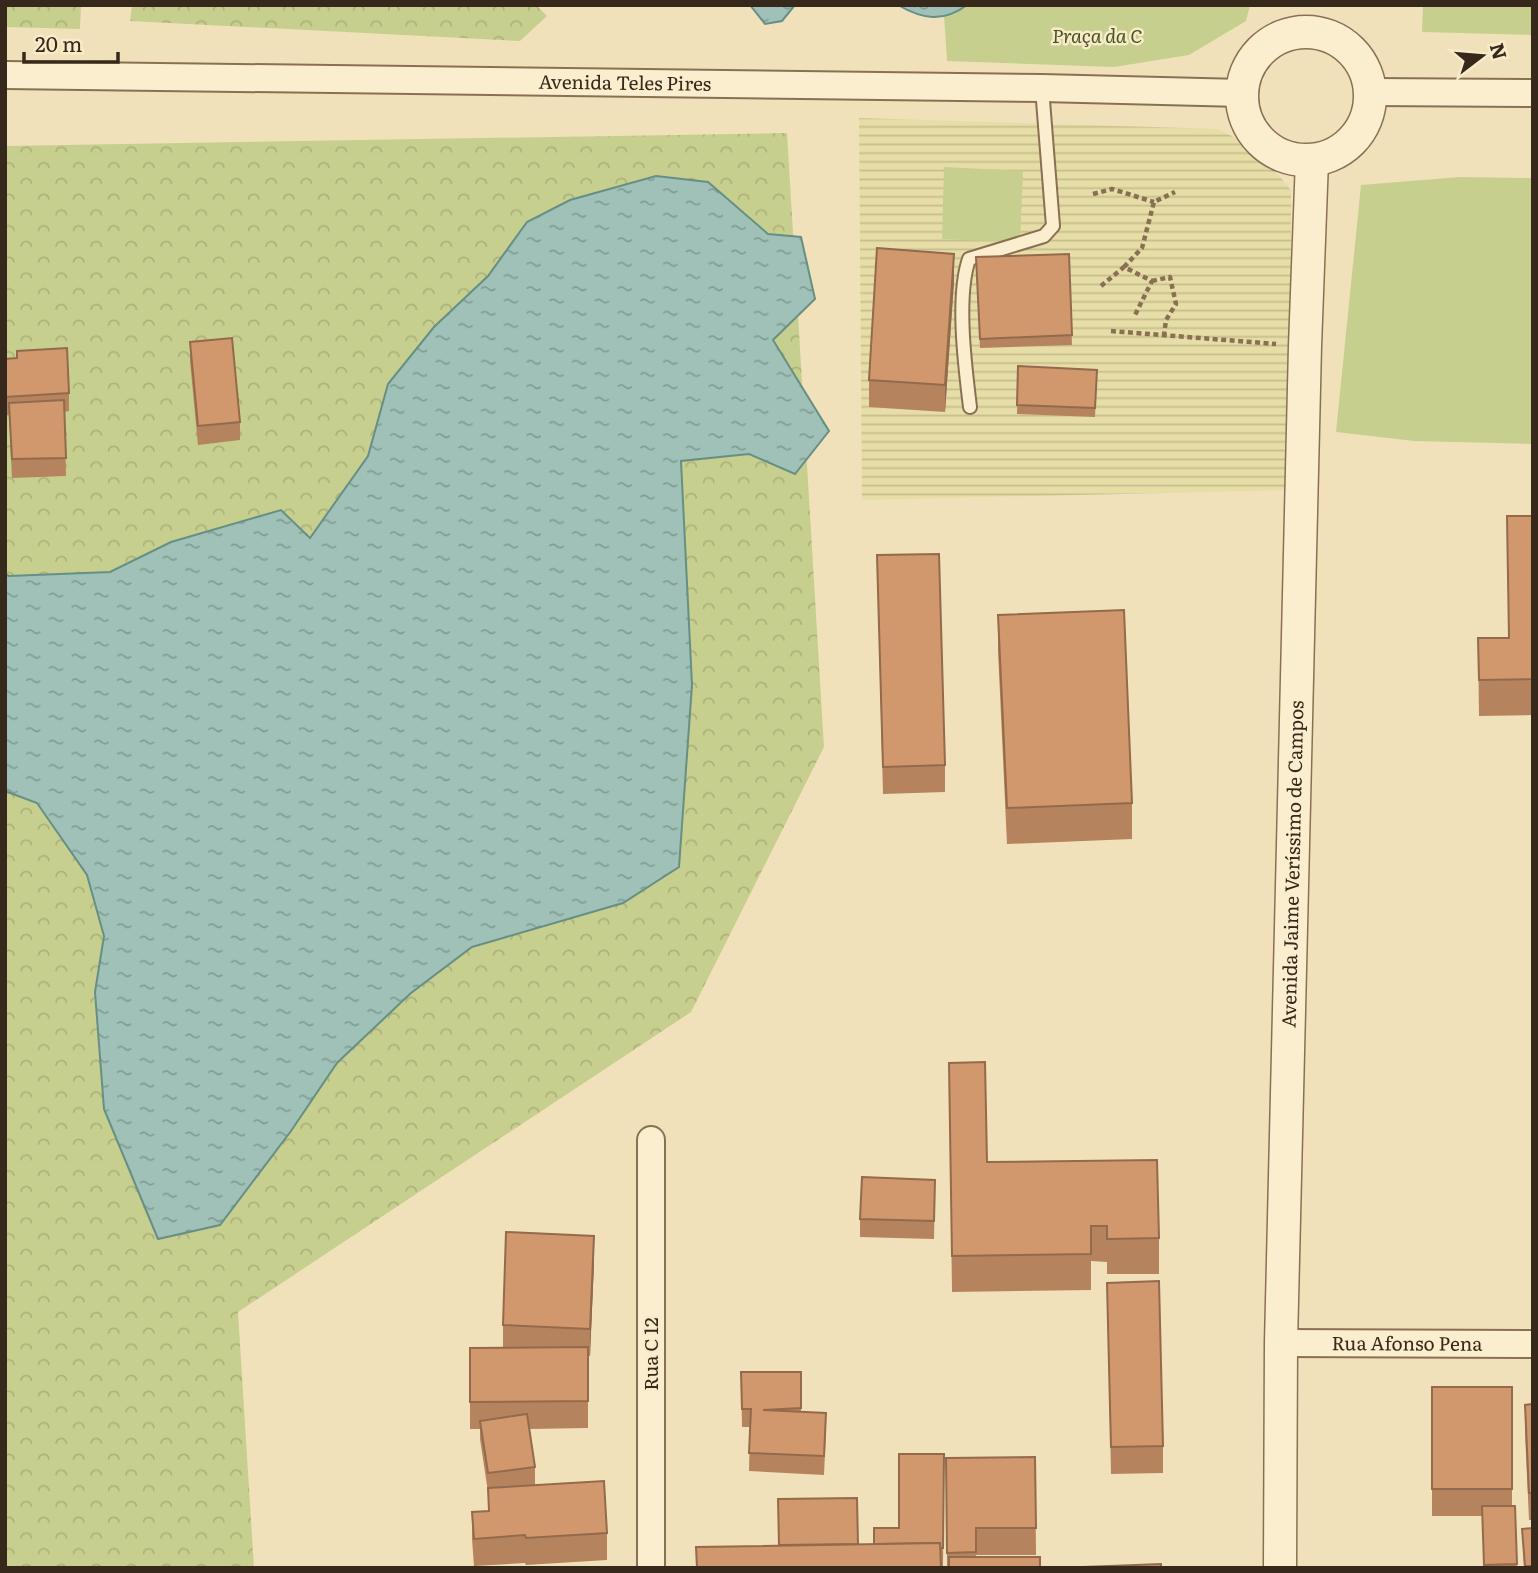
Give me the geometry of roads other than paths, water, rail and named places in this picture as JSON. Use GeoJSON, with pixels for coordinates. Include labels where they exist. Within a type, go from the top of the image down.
{"type":"FeatureCollection","features":[{"type":"Feature","properties":{"kind":"street"},"geometry":{"type":"LineString","coordinates":[[1309,18],[1351,50],[1367,74],[1371,92],[1369,112],[1361,130],[1348,145],[1331,156],[1312,160],[1290,159],[1270,150],[1254,134],[1244,115],[1242,93],[1246,72],[1256,55],[1271,41],[1289,33],[1309,18]]}},
{"type":"Feature","properties":{"kind":"street","name":"Avenida Teles Pires"},"geometry":{"type":"LineString","coordinates":[[5,75],[1242,93]]}},
{"type":"Feature","properties":{"kind":"street"},"geometry":{"type":"LineString","coordinates":[[1371,92],[1533,93]]}},
{"type":"Feature","properties":{"kind":"street","name":"Avenida Jaime Veríssimo de Campos"},"geometry":{"type":"LineString","coordinates":[[1280,1568],[1281,1343],[1305,346],[1312,160]]}},
{"type":"Feature","properties":{"kind":"street","name":"Rua C 12"},"geometry":{"type":"LineString","coordinates":[[651,1140],[651,1568]]}},
{"type":"Feature","properties":{"kind":"street","name":"Rua Afonso Pena"},"geometry":{"type":"LineString","coordinates":[[1281,1343],[1533,1344]]}},
{"type":"Feature","properties":{"kind":"lane"},"geometry":{"type":"LineString","coordinates":[[970,407],[964,357],[964,275],[969,259],[1044,236],[1053,226],[1042,88]]}},
{"type":"Feature","properties":{"kind":"water"},"geometry":{"type":"Polygon","coordinates":[[[750,5],[795,5],[782,21],[765,24],[750,5]]]}},
{"type":"Feature","properties":{"kind":"water"},"geometry":{"type":"Polygon","coordinates":[[[898,5],[967,5],[949,15],[932,17],[898,5]]]}},
{"type":"Feature","properties":{"kind":"water"},"geometry":{"type":"Polygon","coordinates":[[[656,176],[708,182],[768,234],[801,237],[815,299],[773,340],[829,431],[795,474],[749,454],[681,461],[692,685],[679,867],[623,903],[472,947],[411,993],[337,1063],[291,1131],[220,1225],[158,1239],[104,1109],[95,992],[104,936],[87,875],[37,803],[5,791],[5,574],[110,572],[171,542],[281,510],[310,538],[368,456],[388,384],[434,327],[488,276],[527,222],[570,200],[656,176]]]}},
{"type":"Feature","properties":{"kind":"park label","name":"Praça da C"},"geometry":{"type":"Point","coordinates":[1097,36]}}]}
